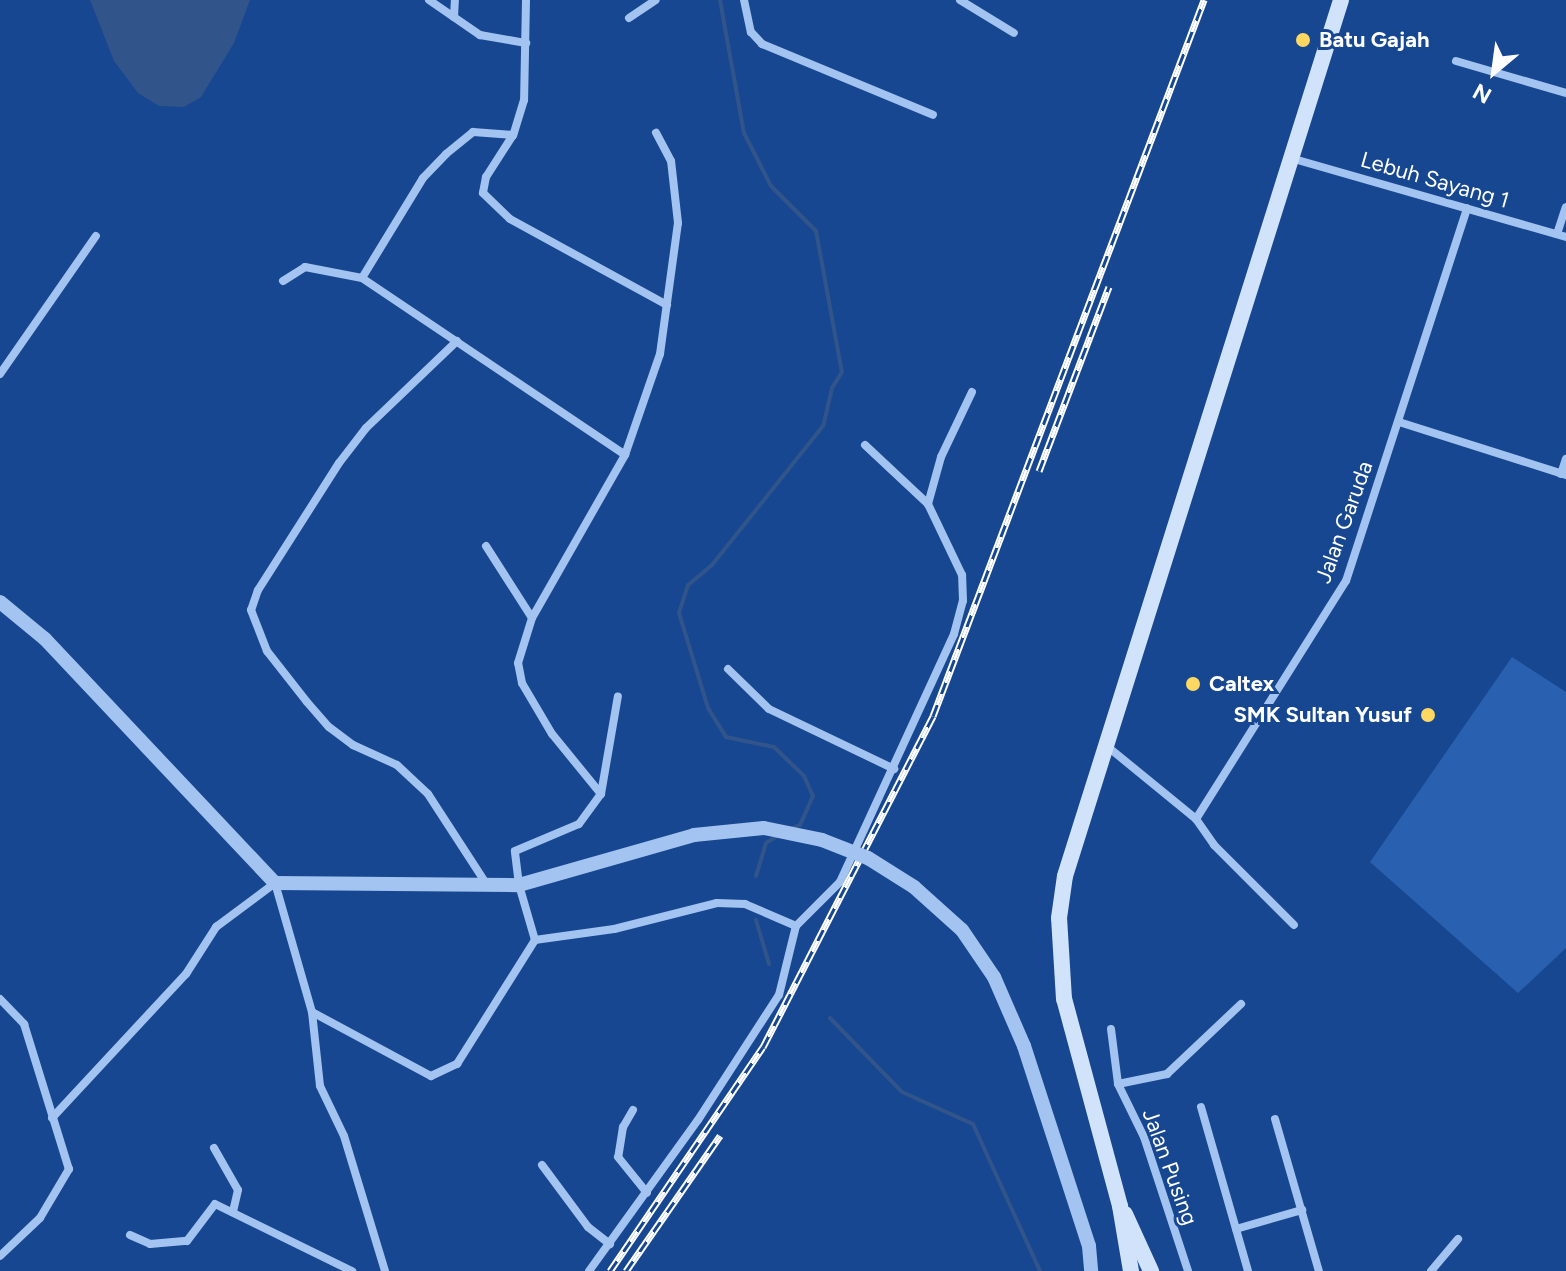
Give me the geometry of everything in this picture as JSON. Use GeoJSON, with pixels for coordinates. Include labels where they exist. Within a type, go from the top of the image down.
{"type":"FeatureCollection","features":[{"type":"Feature","properties":{"kind":"main road"},"geometry":{"type":"LineString","coordinates":[[1131,1271],[1120,1206],[1072,1035],[1060,944],[1065,876],[1294,159],[1341,0]]}},
{"type":"Feature","properties":{"kind":"main road"},"geometry":{"type":"LineString","coordinates":[[1120,1206],[1151,1271]]}},
{"type":"Feature","properties":{"kind":"street"},"geometry":{"type":"LineString","coordinates":[[429,0],[480,35],[526,43]]}},
{"type":"Feature","properties":{"kind":"street"},"geometry":{"type":"LineString","coordinates":[[454,17],[455,0]]}},
{"type":"Feature","properties":{"kind":"street"},"geometry":{"type":"LineString","coordinates":[[526,0],[524,100],[513,135],[486,177],[483,193],[492,206],[667,305]]}},
{"type":"Feature","properties":{"kind":"street"},"geometry":{"type":"LineString","coordinates":[[629,18],[656,0]]}},
{"type":"Feature","properties":{"kind":"street"},"geometry":{"type":"LineString","coordinates":[[744,0],[751,32],[762,44],[933,115]]}},
{"type":"Feature","properties":{"kind":"street"},"geometry":{"type":"LineString","coordinates":[[960,0],[1014,33]]}},
{"type":"Feature","properties":{"kind":"street"},"geometry":{"type":"LineString","coordinates":[[1456,61],[1566,93]]}},
{"type":"Feature","properties":{"kind":"street"},"geometry":{"type":"LineString","coordinates":[[362,278],[423,178],[446,154],[473,132],[513,135]]}},
{"type":"Feature","properties":{"kind":"street"},"geometry":{"type":"LineString","coordinates":[[601,794],[552,734],[522,683],[520,647],[532,618],[625,455],[660,354],[678,223],[676,184],[656,133]]}},
{"type":"Feature","properties":{"kind":"street","name":"Lebuh Sayang 1"},"geometry":{"type":"LineString","coordinates":[[1294,159],[1562,236]]}},
{"type":"Feature","properties":{"kind":"street"},"geometry":{"type":"LineString","coordinates":[[1562,236],[1566,207]]}},
{"type":"Feature","properties":{"kind":"street","name":"Jalan Garuda"},"geometry":{"type":"LineString","coordinates":[[1196,819],[1346,581],[1467,208]]}},
{"type":"Feature","properties":{"kind":"street"},"geometry":{"type":"LineString","coordinates":[[0,374],[96,236]]}},
{"type":"Feature","properties":{"kind":"street"},"geometry":{"type":"LineString","coordinates":[[283,281],[305,267],[362,278],[625,455]]}},
{"type":"Feature","properties":{"kind":"street"},"geometry":{"type":"LineString","coordinates":[[457,341],[366,428],[339,463],[258,590],[251,610],[267,651],[314,711],[353,745],[397,765],[428,794],[487,885]]}},
{"type":"Feature","properties":{"kind":"street"},"geometry":{"type":"LineString","coordinates":[[928,504],[941,457],[972,392]]}},
{"type":"Feature","properties":{"kind":"street"},"geometry":{"type":"LineString","coordinates":[[1399,422],[1564,474],[1566,459]]}},
{"type":"Feature","properties":{"kind":"street"},"geometry":{"type":"LineString","coordinates":[[589,1271],[647,1193],[779,995],[796,926],[840,882],[954,634],[963,601],[962,575],[928,504],[865,445]]}},
{"type":"Feature","properties":{"kind":"street"},"geometry":{"type":"LineString","coordinates":[[486,546],[532,618]]}},
{"type":"Feature","properties":{"kind":"street"},"geometry":{"type":"LineString","coordinates":[[0,602],[45,639],[275,883],[312,1012],[320,1086],[344,1136],[385,1271]]}},
{"type":"Feature","properties":{"kind":"street"},"geometry":{"type":"LineString","coordinates":[[728,669],[769,709],[894,769]]}},
{"type":"Feature","properties":{"kind":"street"},"geometry":{"type":"LineString","coordinates":[[312,1012],[431,1076],[457,1064],[535,940],[519,885],[515,851],[579,824],[601,794],[618,696]]}},
{"type":"Feature","properties":{"kind":"street"},"geometry":{"type":"LineString","coordinates":[[1108,747],[1196,819],[1214,845],[1294,925]]}},
{"type":"Feature","properties":{"kind":"street"},"geometry":{"type":"LineString","coordinates":[[52,1118],[186,974],[216,927],[275,883],[519,885],[694,835],[764,828],[822,840],[868,858],[914,887],[962,930],[994,977],[1024,1046],[1089,1246],[1091,1271]]}},
{"type":"Feature","properties":{"kind":"street"},"geometry":{"type":"LineString","coordinates":[[535,940],[614,929],[717,903],[745,904],[796,926]]}},
{"type":"Feature","properties":{"kind":"street"},"geometry":{"type":"LineString","coordinates":[[0,999],[24,1024],[67,1163],[66,1176],[40,1218],[0,1256]]}},
{"type":"Feature","properties":{"kind":"street"},"geometry":{"type":"LineString","coordinates":[[1118,1084],[1167,1074],[1241,1004]]}},
{"type":"Feature","properties":{"kind":"street","name":"Jalan Pusing"},"geometry":{"type":"LineString","coordinates":[[1111,1029],[1118,1084],[1144,1137],[1188,1271]]}},
{"type":"Feature","properties":{"kind":"street"},"geometry":{"type":"LineString","coordinates":[[1201,1107],[1248,1271]]}},
{"type":"Feature","properties":{"kind":"street"},"geometry":{"type":"LineString","coordinates":[[633,1110],[623,1127],[618,1157],[647,1193]]}},
{"type":"Feature","properties":{"kind":"street"},"geometry":{"type":"LineString","coordinates":[[1275,1119],[1319,1271]]}},
{"type":"Feature","properties":{"kind":"street"},"geometry":{"type":"LineString","coordinates":[[214,1148],[238,1190],[233,1212]]}},
{"type":"Feature","properties":{"kind":"street"},"geometry":{"type":"LineString","coordinates":[[542,1165],[588,1227],[610,1244]]}},
{"type":"Feature","properties":{"kind":"street"},"geometry":{"type":"LineString","coordinates":[[130,1235],[150,1244],[187,1241],[215,1204],[352,1271]]}},
{"type":"Feature","properties":{"kind":"street"},"geometry":{"type":"LineString","coordinates":[[1236,1229],[1302,1210]]}},
{"type":"Feature","properties":{"kind":"street"},"geometry":{"type":"LineString","coordinates":[[1431,1271],[1458,1239]]}},
{"type":"Feature","properties":{"kind":"shaded area"},"geometry":{"type":"Polygon","coordinates":[[[90,0],[250,0],[234,43],[201,97],[184,107],[159,106],[138,93],[114,61],[90,0]]]}},
{"type":"Feature","properties":{"kind":"shaded area"},"geometry":{"type":"Polygon","coordinates":[[[1512,657],[1566,692],[1566,948],[1518,993],[1370,862],[1512,657]]]}},
{"type":"Feature","properties":{"kind":"waterway"},"geometry":{"type":"LineString","coordinates":[[720,0],[744,133],[771,186],[816,231],[842,372],[832,388],[823,426],[712,565],[688,585],[679,613],[708,708],[726,737],[774,747],[804,776],[813,796],[800,825],[790,829]]}},
{"type":"Feature","properties":{"kind":"waterway"},"geometry":{"type":"LineString","coordinates":[[756,876],[766,843],[779,835]]}},
{"type":"Feature","properties":{"kind":"waterway"},"geometry":{"type":"LineString","coordinates":[[756,920],[769,964]]}},
{"type":"Feature","properties":{"kind":"waterway"},"geometry":{"type":"LineString","coordinates":[[830,1018],[902,1092],[973,1124],[1040,1271]]}},
{"type":"Feature","properties":{"kind":"railway"},"geometry":{"type":"LineString","coordinates":[[610,1271],[763,1047],[933,716],[1204,0]]}},
{"type":"Feature","properties":{"kind":"railway"},"geometry":{"type":"LineString","coordinates":[[1039,471],[1109,287]]}},
{"type":"Feature","properties":{"kind":"railway"},"geometry":{"type":"LineString","coordinates":[[626,1271],[720,1136]]}},
{"type":"Feature","properties":{"kind":"place","name":"Batu Gajah"},"geometry":{"type":"Point","coordinates":[1303,40]}},
{"type":"Feature","properties":{"kind":"place","name":"Caltex"},"geometry":{"type":"Point","coordinates":[1193,684]}},
{"type":"Feature","properties":{"kind":"place","name":"SMK Sultan Yusuf"},"geometry":{"type":"Point","coordinates":[1428,715]}}]}
